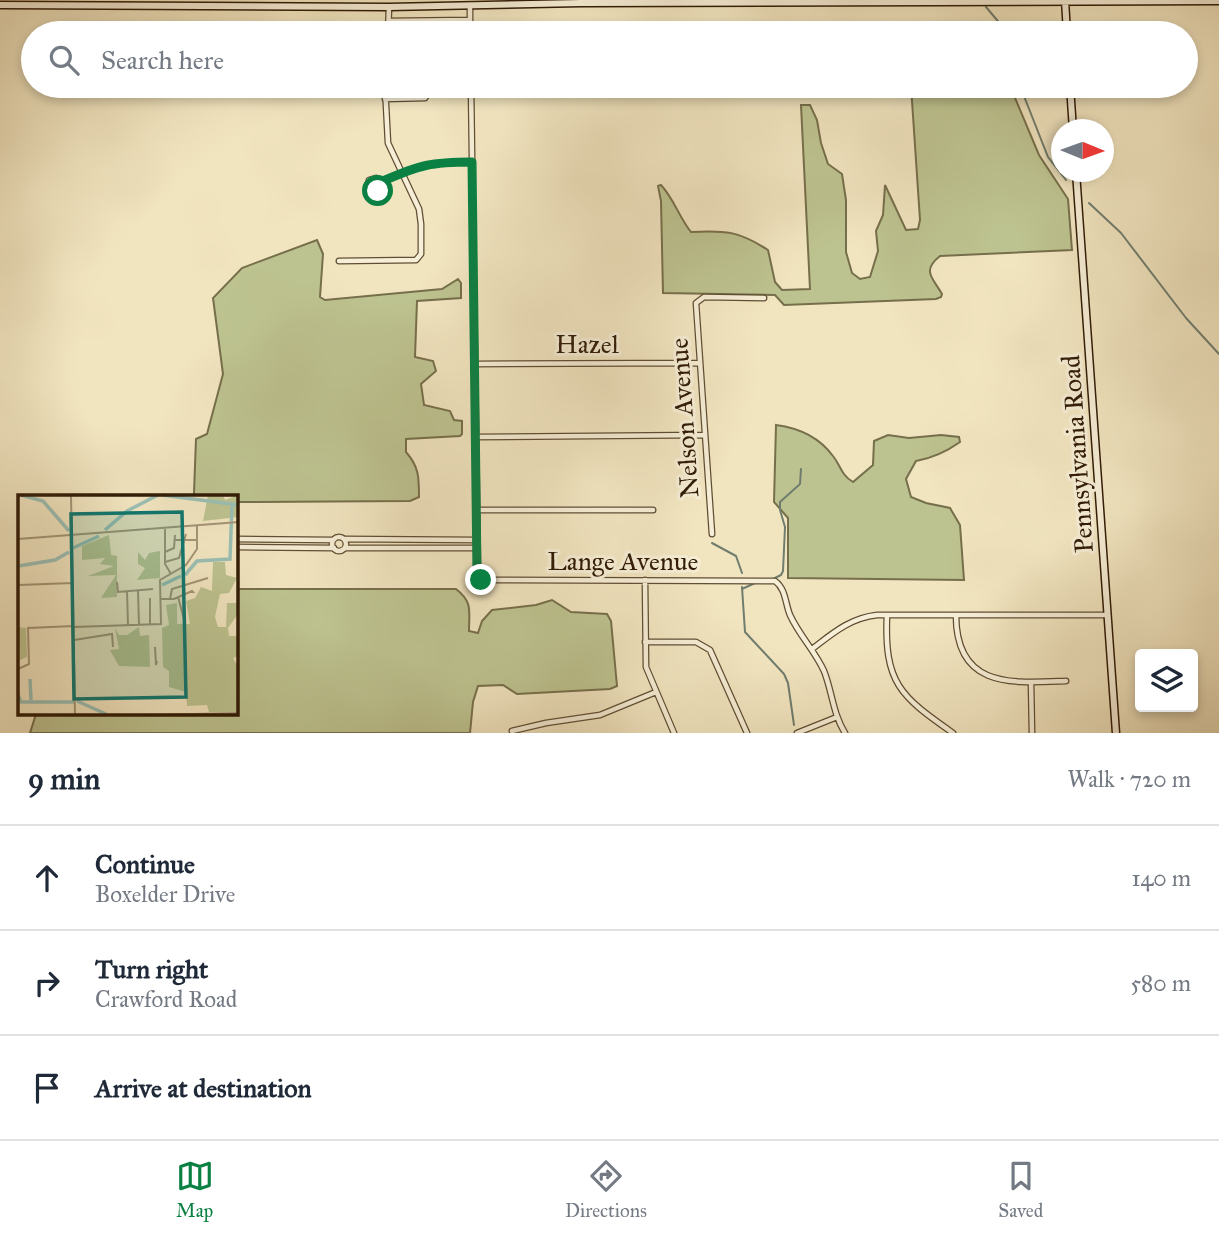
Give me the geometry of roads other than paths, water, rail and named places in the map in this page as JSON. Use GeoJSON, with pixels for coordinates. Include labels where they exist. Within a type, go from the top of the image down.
{"type":"FeatureCollection","features":[{"type":"Feature","properties":{"kind":"street"},"geometry":{"type":"LineString","coordinates":[[1065,1],[1066,21]]}},
{"type":"Feature","properties":{"kind":"street"},"geometry":{"type":"LineString","coordinates":[[0,5],[389,7],[470,5],[478,2],[1219,1]]}},
{"type":"Feature","properties":{"kind":"street"},"geometry":{"type":"LineString","coordinates":[[389,7],[388,21],[470,20],[470,5]]}},
{"type":"Feature","properties":{"kind":"street"},"geometry":{"type":"LineString","coordinates":[[339,261],[420,258],[420,216],[414,197],[387,143],[385,99],[426,98]]}},
{"type":"Feature","properties":{"kind":"street"},"geometry":{"type":"LineString","coordinates":[[471,98],[477,510],[477,540],[477,548],[345,548],[339,551],[334,548],[238,547],[238,539],[333,540],[340,536],[345,539],[477,540]]}},
{"type":"Feature","properties":{"kind":"street"},"geometry":{"type":"LineString","coordinates":[[1071,98],[1072,119]]}},
{"type":"Feature","properties":{"kind":"street"},"geometry":{"type":"LineString","coordinates":[[383,181],[432,163],[472,162]]}},
{"type":"Feature","properties":{"kind":"street","name":"Pennsylvania Road"},"geometry":{"type":"LineString","coordinates":[[1077,182],[1116,733]]}},
{"type":"Feature","properties":{"kind":"street","name":"Nelson Avenue"},"geometry":{"type":"LineString","coordinates":[[712,534],[696,307],[698,300],[704,297],[764,298]]}},
{"type":"Feature","properties":{"kind":"street","name":"Hazel"},"geometry":{"type":"LineString","coordinates":[[475,364],[700,363]]}},
{"type":"Feature","properties":{"kind":"street"},"geometry":{"type":"LineString","coordinates":[[476,437],[704,435]]}},
{"type":"Feature","properties":{"kind":"street"},"geometry":{"type":"LineString","coordinates":[[477,510],[653,510]]}},
{"type":"Feature","properties":{"kind":"street"},"geometry":{"type":"LineString","coordinates":[[284,539],[284,547]]}},
{"type":"Feature","properties":{"kind":"street"},"geometry":{"type":"LineString","coordinates":[[345,539],[345,548]]}},
{"type":"Feature","properties":{"kind":"street"},"geometry":{"type":"LineString","coordinates":[[333,540],[334,548]]}},
{"type":"Feature","properties":{"kind":"street"},"geometry":{"type":"LineString","coordinates":[[409,540],[409,548]]}},
{"type":"Feature","properties":{"kind":"street","name":"Lange Avenue"},"geometry":{"type":"LineString","coordinates":[[477,548],[477,573],[484,580],[775,581],[782,588],[792,618],[813,649]]}},
{"type":"Feature","properties":{"kind":"street"},"geometry":{"type":"LineString","coordinates":[[645,580],[646,667],[674,733]]}},
{"type":"Feature","properties":{"kind":"street"},"geometry":{"type":"LineString","coordinates":[[845,733],[837,717],[825,673],[813,649],[852,621],[867,616],[887,615],[1108,615]]}},
{"type":"Feature","properties":{"kind":"street"},"geometry":{"type":"LineString","coordinates":[[887,615],[888,659],[899,688],[916,707],[953,733]]}},
{"type":"Feature","properties":{"kind":"street"},"geometry":{"type":"LineString","coordinates":[[956,615],[959,642],[966,657],[977,669],[1001,681],[1066,681]]}},
{"type":"Feature","properties":{"kind":"street"},"geometry":{"type":"LineString","coordinates":[[645,642],[693,642],[710,650],[747,733]]}},
{"type":"Feature","properties":{"kind":"street"},"geometry":{"type":"LineString","coordinates":[[1031,682],[1032,733]]}},
{"type":"Feature","properties":{"kind":"street"},"geometry":{"type":"LineString","coordinates":[[512,731],[600,715],[656,692]]}},
{"type":"Feature","properties":{"kind":"street"},"geometry":{"type":"LineString","coordinates":[[797,733],[837,717]]}},
{"type":"Feature","properties":{"kind":"waterway"},"geometry":{"type":"LineString","coordinates":[[986,7],[998,21]]}},
{"type":"Feature","properties":{"kind":"waterway"},"geometry":{"type":"LineString","coordinates":[[1025,98],[1051,161]]}},
{"type":"Feature","properties":{"kind":"waterway"},"geometry":{"type":"LineString","coordinates":[[1089,203],[1121,233],[1186,318],[1219,354]]}},
{"type":"Feature","properties":{"kind":"waterway"},"geometry":{"type":"LineString","coordinates":[[773,579],[783,571],[785,527],[780,502],[800,484],[801,469]]}},
{"type":"Feature","properties":{"kind":"waterway"},"geometry":{"type":"LineString","coordinates":[[712,543],[736,556],[742,573]]}},
{"type":"Feature","properties":{"kind":"waterway"},"geometry":{"type":"LineString","coordinates":[[742,589],[755,583]]}},
{"type":"Feature","properties":{"kind":"waterway"},"geometry":{"type":"LineString","coordinates":[[742,587],[745,632],[784,674],[788,683],[794,725]]}}]}
